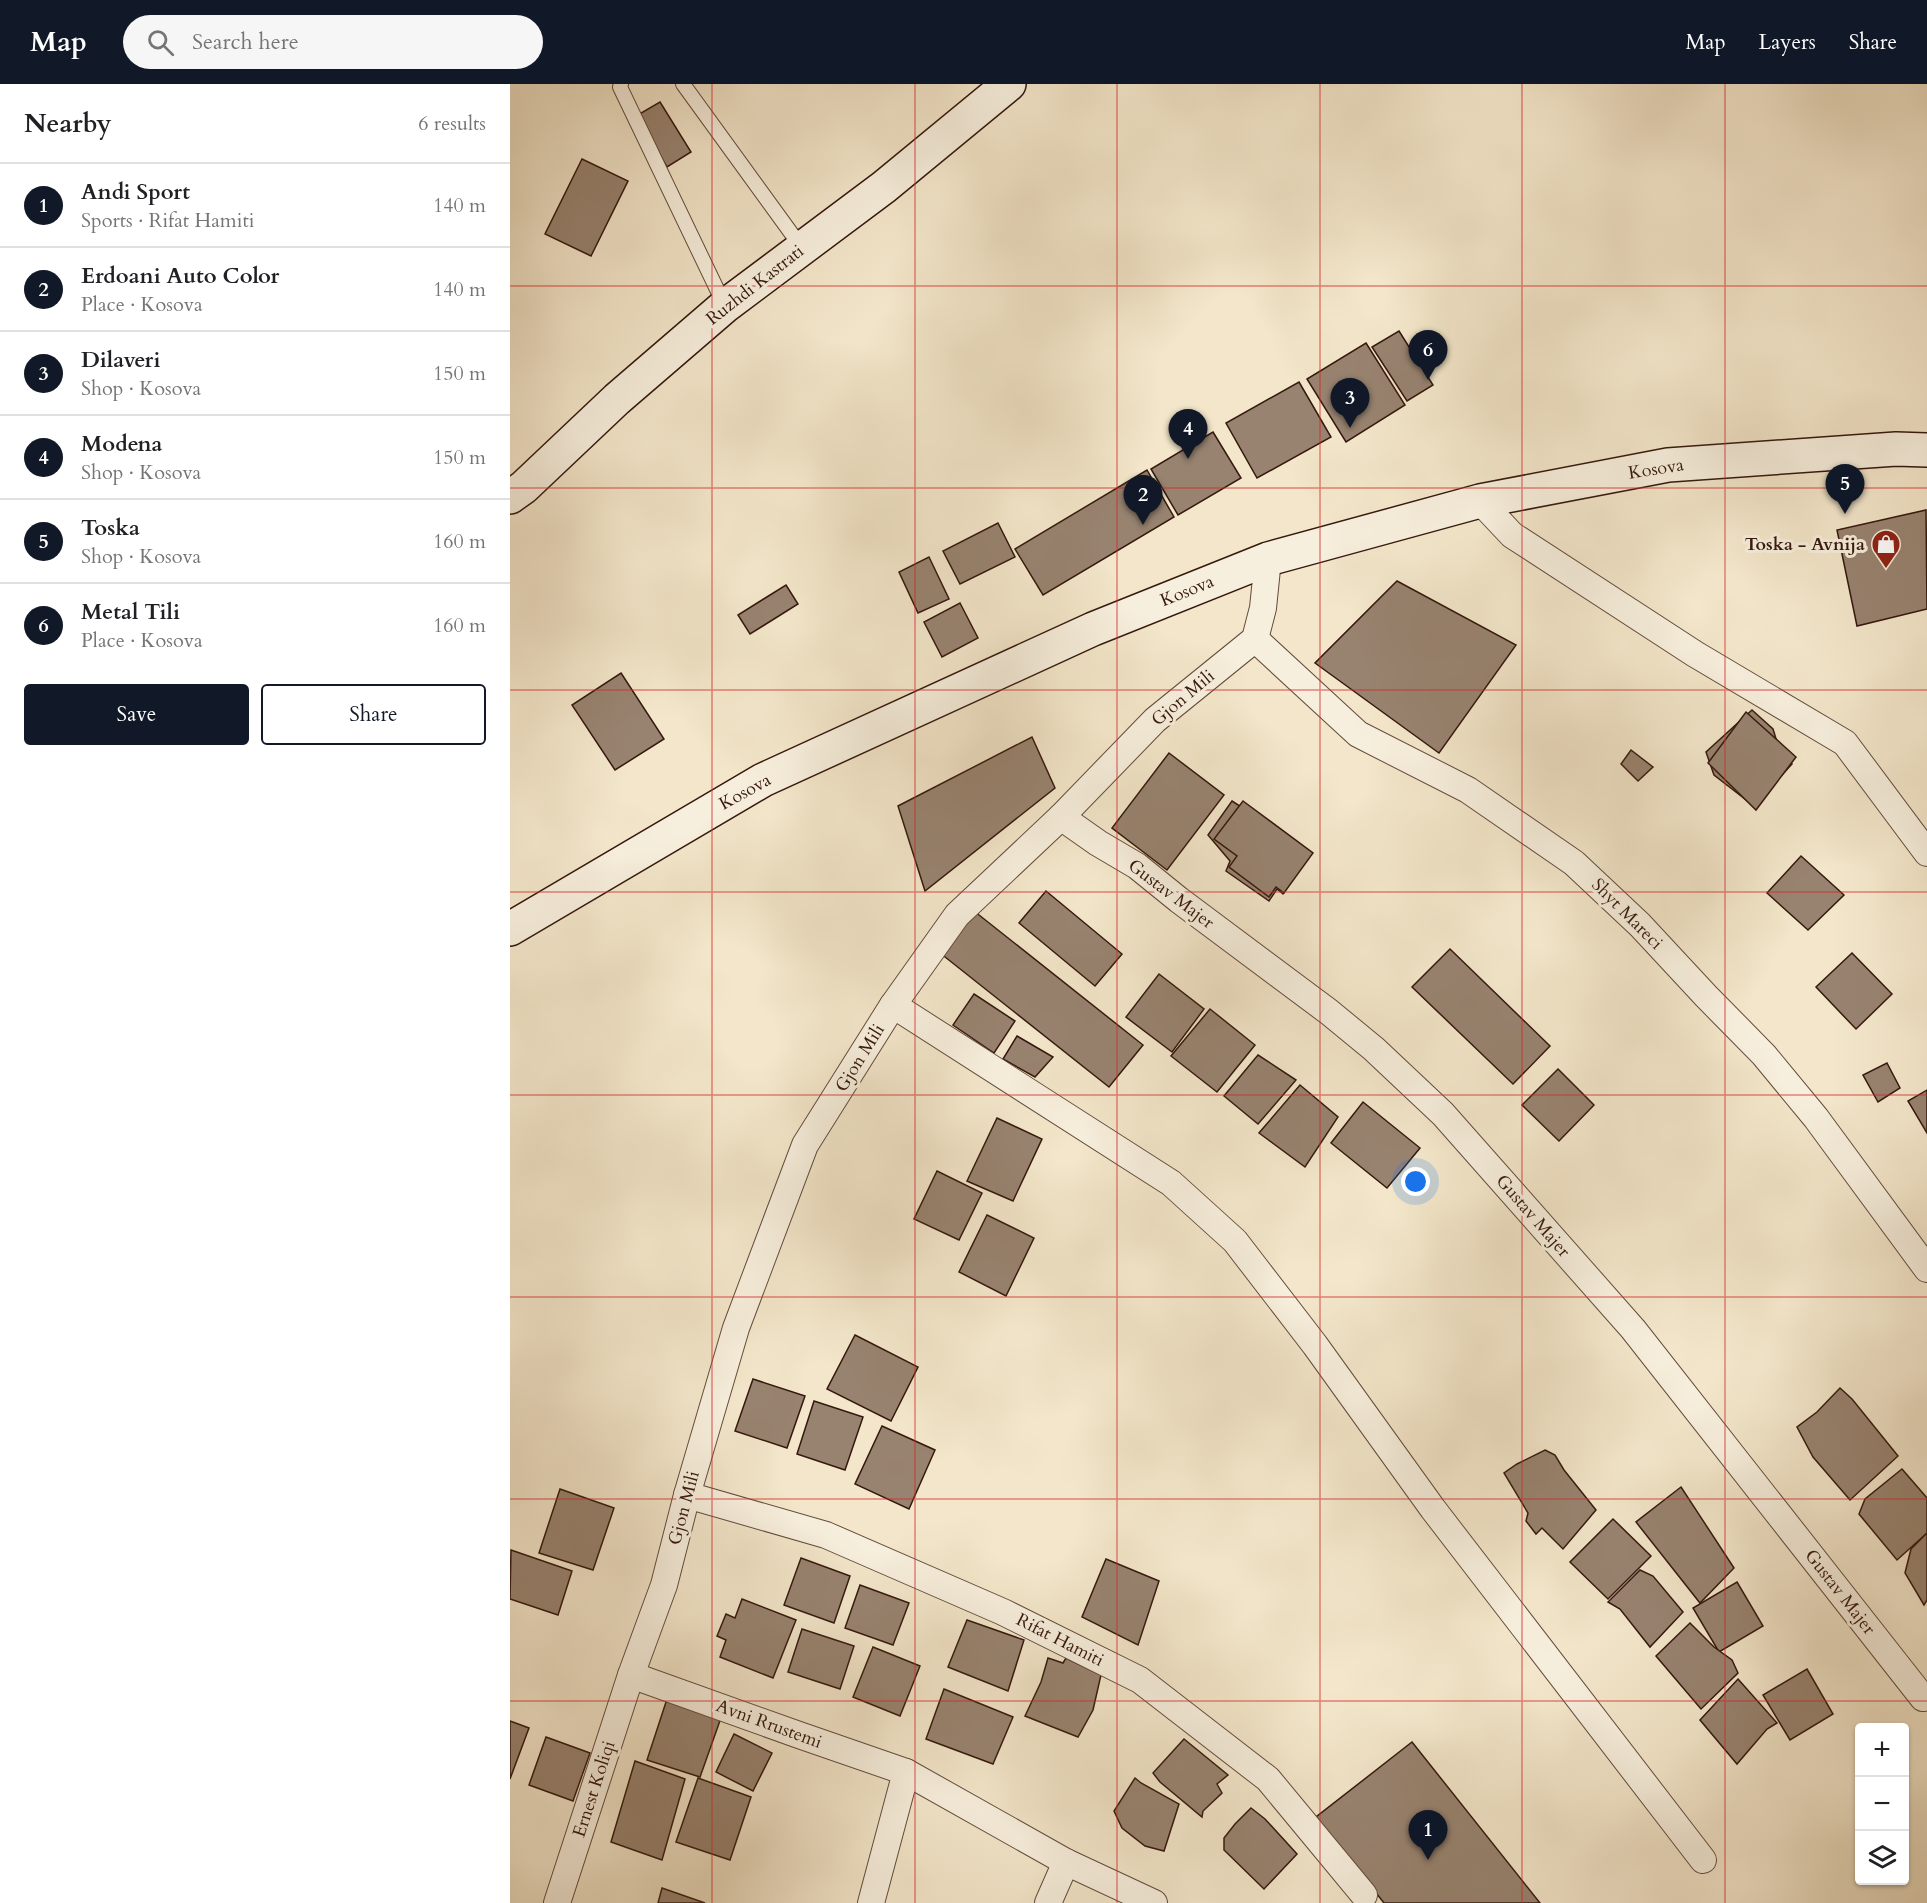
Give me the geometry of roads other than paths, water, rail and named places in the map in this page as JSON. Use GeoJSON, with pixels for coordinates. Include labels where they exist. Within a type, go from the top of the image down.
{"type":"FeatureCollection","features":[{"type":"Feature","properties":{"kind":"street","name":"Ruzhdi Kastrati"},"geometry":{"type":"LineString","coordinates":[[510,497],[524,487],[617,399],[725,306],[884,187],[1009,84]]}},
{"type":"Feature","properties":{"kind":"street","name":"Kosova"},"geometry":{"type":"LineString","coordinates":[[510,929],[763,780],[1093,629],[1268,559],[1480,501],[1668,465],[1896,449],[1927,450]]}},
{"type":"Feature","properties":{"kind":"street"},"geometry":{"type":"LineString","coordinates":[[1480,501],[1512,535],[1695,654],[1845,744],[1927,853]]}},
{"type":"Feature","properties":{"kind":"street"},"geometry":{"type":"LineString","coordinates":[[1255,639],[1263,608],[1268,559]]}},
{"type":"Feature","properties":{"kind":"street","name":"Gjon Mili"},"geometry":{"type":"LineString","coordinates":[[632,1675],[664,1585],[687,1495],[736,1328],[805,1145],[893,1005],[957,915],[1061,817],[1155,720],[1255,639]]}},
{"type":"Feature","properties":{"kind":"street","name":"Shyt Mareci"},"geometry":{"type":"LineString","coordinates":[[1255,639],[1358,734],[1468,790],[1582,871],[1640,925],[1764,1054],[1816,1118],[1927,1269]]}},
{"type":"Feature","properties":{"kind":"street","name":"Gustav Majer"},"geometry":{"type":"LineString","coordinates":[[1061,817],[1098,843],[1137,866],[1329,1012],[1374,1049],[1443,1114],[1633,1329],[1923,1698]]}},
{"type":"Feature","properties":{"kind":"street"},"geometry":{"type":"LineString","coordinates":[[893,1005],[1171,1183],[1235,1240],[1315,1345],[1433,1509],[1703,1860]]}},
{"type":"Feature","properties":{"kind":"street","name":"Rifat Hamiti"},"geometry":{"type":"LineString","coordinates":[[687,1495],[826,1535],[1003,1612],[1140,1680],[1268,1779],[1364,1894]]}},
{"type":"Feature","properties":{"kind":"street","name":"Avni Rrustemi"},"geometry":{"type":"LineString","coordinates":[[632,1675],[906,1772],[1066,1862],[1154,1903]]}},
{"type":"Feature","properties":{"kind":"street","name":"Ernest Koliqi"},"geometry":{"type":"LineString","coordinates":[[557,1903],[632,1675]]}},
{"type":"Feature","properties":{"kind":"street"},"geometry":{"type":"LineString","coordinates":[[871,1903],[906,1772]]}},
{"type":"Feature","properties":{"kind":"street"},"geometry":{"type":"LineString","coordinates":[[1048,1903],[1066,1862]]}},
{"type":"Feature","properties":{"kind":"lane"},"geometry":{"type":"LineString","coordinates":[[621,84],[620,87],[725,306]]}},
{"type":"Feature","properties":{"kind":"lane"},"geometry":{"type":"LineString","coordinates":[[683,84],[802,248]]}},
{"type":"Feature","properties":{"kind":"place","name":"Metal Tili"},"geometry":{"type":"Point","coordinates":[1428,380]}},
{"type":"Feature","properties":{"kind":"place","name":"Dilaveri"},"geometry":{"type":"Point","coordinates":[1350,428]}},
{"type":"Feature","properties":{"kind":"place","name":"Modena"},"geometry":{"type":"Point","coordinates":[1188,459]}},
{"type":"Feature","properties":{"kind":"place","name":"Toska"},"geometry":{"type":"Point","coordinates":[1845,514]}},
{"type":"Feature","properties":{"kind":"place","name":"Erdoani Auto Color"},"geometry":{"type":"Point","coordinates":[1143,525]}},
{"type":"Feature","properties":{"kind":"place","name":"Toska - Avnija"},"geometry":{"type":"Point","coordinates":[1886,570]}},
{"type":"Feature","properties":{"kind":"place","name":"Andi Sport"},"geometry":{"type":"Point","coordinates":[1428,1860]}}]}
